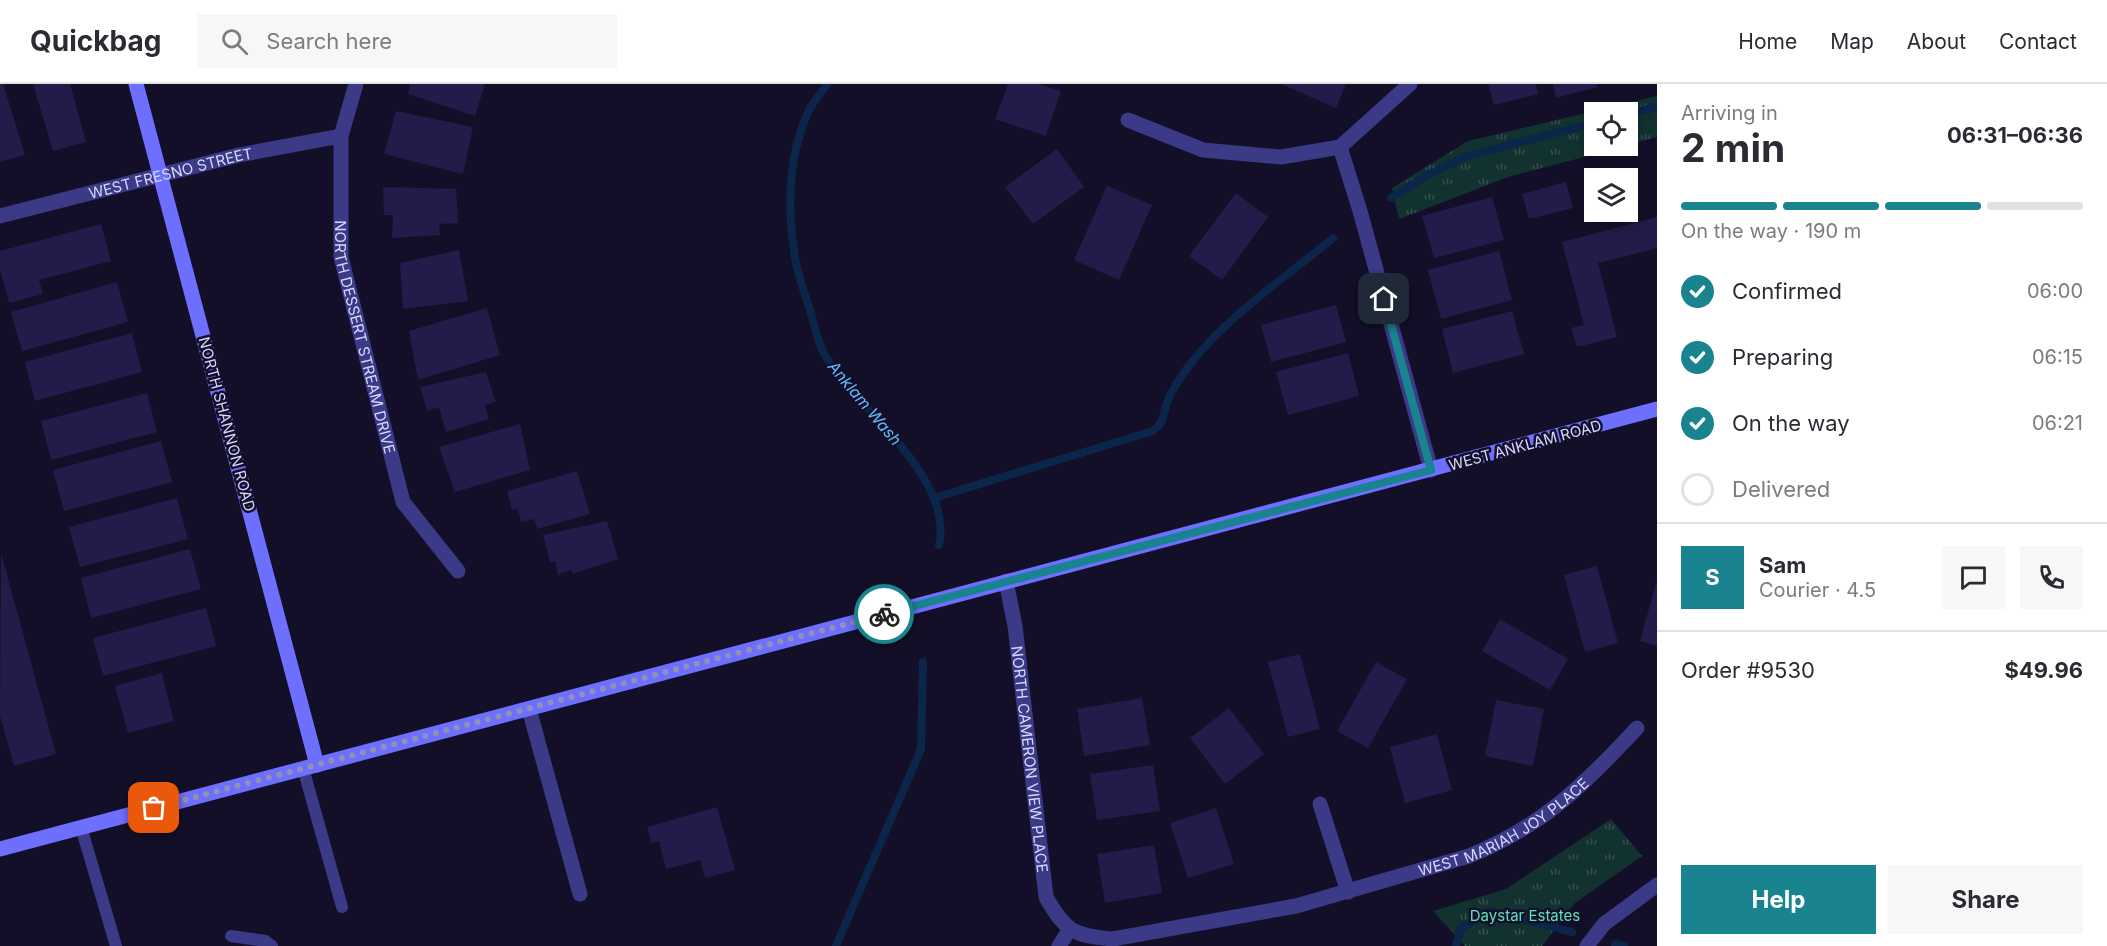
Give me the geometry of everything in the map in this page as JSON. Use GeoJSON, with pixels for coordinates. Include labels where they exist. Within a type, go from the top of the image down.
{"type":"FeatureCollection","features":[{"type":"Feature","properties":{"kind":"main road","name":"NORTH SHANNON ROAD"},"geometry":{"type":"LineString","coordinates":[[136,84],[310,766]]}},
{"type":"Feature","properties":{"kind":"main road","name":"WEST ANKLAM ROAD"},"geometry":{"type":"LineString","coordinates":[[0,849],[1657,409]]}},
{"type":"Feature","properties":{"kind":"street","name":"NORTH DESSERT STREAM DRIVE"},"geometry":{"type":"LineString","coordinates":[[356,84],[341,136],[341,257],[403,502],[458,571]]}},
{"type":"Feature","properties":{"kind":"street"},"geometry":{"type":"LineString","coordinates":[[1128,120],[1203,150],[1281,157],[1340,147],[1410,84]]}},
{"type":"Feature","properties":{"kind":"street","name":"WEST FRESNO STREET"},"geometry":{"type":"LineString","coordinates":[[0,216],[239,154],[341,136]]}},
{"type":"Feature","properties":{"kind":"street"},"geometry":{"type":"LineString","coordinates":[[1340,147],[1360,211],[1431,470]]}},
{"type":"Feature","properties":{"kind":"street","name":"NORTH CAMERON VIEW PLACE"},"geometry":{"type":"LineString","coordinates":[[1006,581],[1015,626],[1046,897],[1056,915],[1070,929]]}},
{"type":"Feature","properties":{"kind":"street"},"geometry":{"type":"LineString","coordinates":[[529,709],[580,894]]}},
{"type":"Feature","properties":{"kind":"street","name":"WEST MARIAH JOY PLACE"},"geometry":{"type":"LineString","coordinates":[[1070,929],[1087,937],[1113,939],[1296,906],[1469,856],[1496,845],[1523,830],[1557,806],[1601,766],[1637,728]]}},
{"type":"Feature","properties":{"kind":"street"},"geometry":{"type":"LineString","coordinates":[[1320,804],[1348,892]]}},
{"type":"Feature","properties":{"kind":"street"},"geometry":{"type":"LineString","coordinates":[[1587,946],[1605,924],[1657,885]]}},
{"type":"Feature","properties":{"kind":"street"},"geometry":{"type":"LineString","coordinates":[[1059,946],[1070,929]]}},
{"type":"Feature","properties":{"kind":"lane"},"geometry":{"type":"LineString","coordinates":[[310,766],[342,907]]}},
{"type":"Feature","properties":{"kind":"lane"},"geometry":{"type":"LineString","coordinates":[[81,827],[116,946]]}},
{"type":"Feature","properties":{"kind":"lane"},"geometry":{"type":"LineString","coordinates":[[231,936],[265,941],[272,946]]}},
{"type":"Feature","properties":{"kind":"green space"},"geometry":{"type":"Polygon","coordinates":[[[1657,96],[1657,137],[1638,142],[1638,102],[1632,102],[1657,96]]]}},
{"type":"Feature","properties":{"kind":"green space"},"geometry":{"type":"Polygon","coordinates":[[[1584,113],[1584,156],[1588,156],[1508,177],[1399,219],[1392,188],[1468,141],[1584,113]]]}},
{"type":"Feature","properties":{"kind":"green space","name":"Daystar Estates"},"geometry":{"type":"Polygon","coordinates":[[[1611,819],[1642,856],[1575,903],[1542,946],[1465,946],[1433,911],[1506,889],[1611,819]]]}},
{"type":"Feature","properties":{"kind":"building"},"geometry":{"type":"Polygon","coordinates":[[[0,84],[3,84],[25,155],[0,162],[0,84]]]}},
{"type":"Feature","properties":{"kind":"building"},"geometry":{"type":"Polygon","coordinates":[[[33,84],[70,84],[86,142],[53,151],[33,84]]]}},
{"type":"Feature","properties":{"kind":"building"},"geometry":{"type":"Polygon","coordinates":[[[410,84],[485,84],[475,116],[408,94],[410,84]]]}},
{"type":"Feature","properties":{"kind":"building"},"geometry":{"type":"Polygon","coordinates":[[[1008,84],[1039,84],[1061,91],[1046,136],[995,119],[1008,84]]]}},
{"type":"Feature","properties":{"kind":"building"},"geometry":{"type":"Polygon","coordinates":[[[1281,84],[1346,84],[1336,108],[1281,84]]]}},
{"type":"Feature","properties":{"kind":"building"},"geometry":{"type":"Polygon","coordinates":[[[1488,84],[1536,84],[1538,94],[1494,105],[1488,84]]]}},
{"type":"Feature","properties":{"kind":"building"},"geometry":{"type":"Polygon","coordinates":[[[1553,84],[1597,84],[1597,87],[1556,98],[1553,84]]]}},
{"type":"Feature","properties":{"kind":"building"},"geometry":{"type":"Polygon","coordinates":[[[396,111],[473,127],[463,174],[384,154],[396,111]]]}},
{"type":"Feature","properties":{"kind":"building"},"geometry":{"type":"Polygon","coordinates":[[[1057,149],[1084,187],[1033,224],[1005,187],[1057,149]]]}},
{"type":"Feature","properties":{"kind":"building"},"geometry":{"type":"Polygon","coordinates":[[[1566,182],[1573,208],[1529,219],[1522,194],[1566,182]]]}},
{"type":"Feature","properties":{"kind":"building"},"geometry":{"type":"Polygon","coordinates":[[[1107,186],[1152,205],[1119,280],[1074,260],[1107,186]]]}},
{"type":"Feature","properties":{"kind":"building"},"geometry":{"type":"Polygon","coordinates":[[[383,187],[456,189],[458,223],[439,224],[440,235],[392,238],[393,215],[384,215],[383,187]]]}},
{"type":"Feature","properties":{"kind":"building"},"geometry":{"type":"Polygon","coordinates":[[[1236,193],[1268,217],[1222,280],[1189,256],[1236,193]]]}},
{"type":"Feature","properties":{"kind":"building"},"geometry":{"type":"Polygon","coordinates":[[[1492,197],[1504,240],[1434,258],[1422,216],[1492,197]]]}},
{"type":"Feature","properties":{"kind":"building"},"geometry":{"type":"Polygon","coordinates":[[[1657,217],[1657,248],[1598,263],[1617,337],[1577,347],[1571,328],[1584,325],[1562,242],[1657,217]]]}},
{"type":"Feature","properties":{"kind":"building"},"geometry":{"type":"Polygon","coordinates":[[[101,224],[111,261],[39,280],[43,294],[9,303],[0,269],[0,251],[101,224]]]}},
{"type":"Feature","properties":{"kind":"building"},"geometry":{"type":"Polygon","coordinates":[[[459,250],[468,301],[403,309],[400,263],[459,250]]]}},
{"type":"Feature","properties":{"kind":"building"},"geometry":{"type":"Polygon","coordinates":[[[1499,251],[1512,300],[1441,319],[1428,270],[1499,251]]]}},
{"type":"Feature","properties":{"kind":"building"},"geometry":{"type":"Polygon","coordinates":[[[117,282],[128,322],[22,351],[11,312],[117,282]]]}},
{"type":"Feature","properties":{"kind":"building"},"geometry":{"type":"Polygon","coordinates":[[[1336,305],[1346,342],[1271,362],[1261,325],[1336,305]]]}},
{"type":"Feature","properties":{"kind":"building"},"geometry":{"type":"Polygon","coordinates":[[[487,308],[500,355],[418,380],[409,331],[487,308]]]}},
{"type":"Feature","properties":{"kind":"building"},"geometry":{"type":"Polygon","coordinates":[[[1512,311],[1524,354],[1453,373],[1442,329],[1512,311]]]}},
{"type":"Feature","properties":{"kind":"building"},"geometry":{"type":"Polygon","coordinates":[[[132,333],[142,372],[35,401],[25,362],[132,333]]]}},
{"type":"Feature","properties":{"kind":"building"},"geometry":{"type":"Polygon","coordinates":[[[1348,353],[1359,396],[1288,415],[1276,372],[1348,353]]]}},
{"type":"Feature","properties":{"kind":"building"},"geometry":{"type":"Polygon","coordinates":[[[486,372],[496,402],[485,405],[489,419],[446,432],[439,407],[427,411],[420,387],[486,372]]]}},
{"type":"Feature","properties":{"kind":"building"},"geometry":{"type":"Polygon","coordinates":[[[147,393],[157,432],[51,460],[41,421],[147,393]]]}},
{"type":"Feature","properties":{"kind":"building"},"geometry":{"type":"Polygon","coordinates":[[[520,424],[530,470],[455,492],[439,447],[520,424]]]}},
{"type":"Feature","properties":{"kind":"building"},"geometry":{"type":"Polygon","coordinates":[[[161,441],[172,482],[64,511],[53,470],[161,441]]]}},
{"type":"Feature","properties":{"kind":"building"},"geometry":{"type":"Polygon","coordinates":[[[577,471],[590,514],[537,529],[534,519],[521,522],[518,509],[512,510],[507,491],[577,471]]]}},
{"type":"Feature","properties":{"kind":"building"},"geometry":{"type":"Polygon","coordinates":[[[177,498],[188,539],[80,567],[69,527],[177,498]]]}},
{"type":"Feature","properties":{"kind":"building"},"geometry":{"type":"Polygon","coordinates":[[[607,521],[618,559],[572,574],[572,569],[558,575],[555,561],[550,562],[543,535],[607,521]]]}},
{"type":"Feature","properties":{"kind":"building"},"geometry":{"type":"Polygon","coordinates":[[[190,549],[201,589],[91,618],[81,578],[190,549]]]}},
{"type":"Feature","properties":{"kind":"building"},"geometry":{"type":"Polygon","coordinates":[[[1,553],[56,754],[14,766],[0,716],[1,553]]]}},
{"type":"Feature","properties":{"kind":"building"},"geometry":{"type":"Polygon","coordinates":[[[1597,566],[1618,643],[1585,652],[1564,575],[1597,566]]]}},
{"type":"Feature","properties":{"kind":"building"},"geometry":{"type":"Polygon","coordinates":[[[1657,583],[1657,646],[1640,641],[1657,583]]]}},
{"type":"Feature","properties":{"kind":"building"},"geometry":{"type":"Polygon","coordinates":[[[206,608],[216,646],[103,676],[93,638],[206,608]]]}},
{"type":"Feature","properties":{"kind":"building"},"geometry":{"type":"Polygon","coordinates":[[[1500,619],[1568,659],[1550,690],[1482,651],[1500,619]]]}},
{"type":"Feature","properties":{"kind":"building"},"geometry":{"type":"Polygon","coordinates":[[[1300,654],[1320,729],[1288,737],[1268,662],[1300,654]]]}},
{"type":"Feature","properties":{"kind":"building"},"geometry":{"type":"Polygon","coordinates":[[[1376,662],[1407,679],[1368,748],[1337,731],[1376,662]]]}},
{"type":"Feature","properties":{"kind":"building"},"geometry":{"type":"Polygon","coordinates":[[[162,673],[174,721],[128,733],[115,686],[162,673]]]}},
{"type":"Feature","properties":{"kind":"building"},"geometry":{"type":"Polygon","coordinates":[[[1142,698],[1150,745],[1084,756],[1077,709],[1142,698]]]}},
{"type":"Feature","properties":{"kind":"building"},"geometry":{"type":"Polygon","coordinates":[[[1496,700],[1544,709],[1533,766],[1485,756],[1496,700]]]}},
{"type":"Feature","properties":{"kind":"building"},"geometry":{"type":"Polygon","coordinates":[[[1229,708],[1264,754],[1225,784],[1190,738],[1229,708]]]}},
{"type":"Feature","properties":{"kind":"building"},"geometry":{"type":"Polygon","coordinates":[[[1437,734],[1452,790],[1405,803],[1390,747],[1437,734]]]}},
{"type":"Feature","properties":{"kind":"building"},"geometry":{"type":"Polygon","coordinates":[[[1153,765],[1160,811],[1097,820],[1090,774],[1153,765]]]}},
{"type":"Feature","properties":{"kind":"building"},"geometry":{"type":"Polygon","coordinates":[[[717,807],[735,870],[705,878],[700,860],[666,869],[659,841],[651,843],[647,827],[717,807]]]}},
{"type":"Feature","properties":{"kind":"building"},"geometry":{"type":"Polygon","coordinates":[[[1216,808],[1234,864],[1188,878],[1170,823],[1216,808]]]}},
{"type":"Feature","properties":{"kind":"building"},"geometry":{"type":"Polygon","coordinates":[[[1154,845],[1162,893],[1105,903],[1097,854],[1154,845]]]}},
{"type":"Feature","properties":{"kind":"waterway","name":"Anklam Wash"},"geometry":{"type":"LineString","coordinates":[[827,84],[809,110],[796,147],[790,205],[797,269],[822,350],[840,376],[900,444],[932,494],[940,519],[939,545]]}},
{"type":"Feature","properties":{"kind":"waterway"},"geometry":{"type":"LineString","coordinates":[[1638,112],[1657,107]]}},
{"type":"Feature","properties":{"kind":"waterway"},"geometry":{"type":"LineString","coordinates":[[1391,198],[1426,176],[1467,156],[1584,126]]}},
{"type":"Feature","properties":{"kind":"waterway"},"geometry":{"type":"LineString","coordinates":[[934,498],[1153,431],[1161,422],[1169,398],[1178,382],[1206,345],[1240,312],[1333,238]]}},
{"type":"Feature","properties":{"kind":"waterway","name":"Anklam Wash"},"geometry":{"type":"LineString","coordinates":[[836,946],[921,749],[923,662]]}},
{"type":"Feature","properties":{"kind":"waterway"},"geometry":{"type":"LineString","coordinates":[[1456,946],[1461,928],[1490,911],[1572,932]]}},
{"type":"Feature","properties":{"kind":"waterway"},"geometry":{"type":"LineString","coordinates":[[1615,944],[1624,946]]}},
{"type":"Feature","properties":{"kind":"way so far"},"geometry":{"type":"LineString","coordinates":[[154,808],[884,614]]}},
{"type":"Feature","properties":{"kind":"route"},"geometry":{"type":"LineString","coordinates":[[884,614],[1431,470],[1384,299]]}}]}
